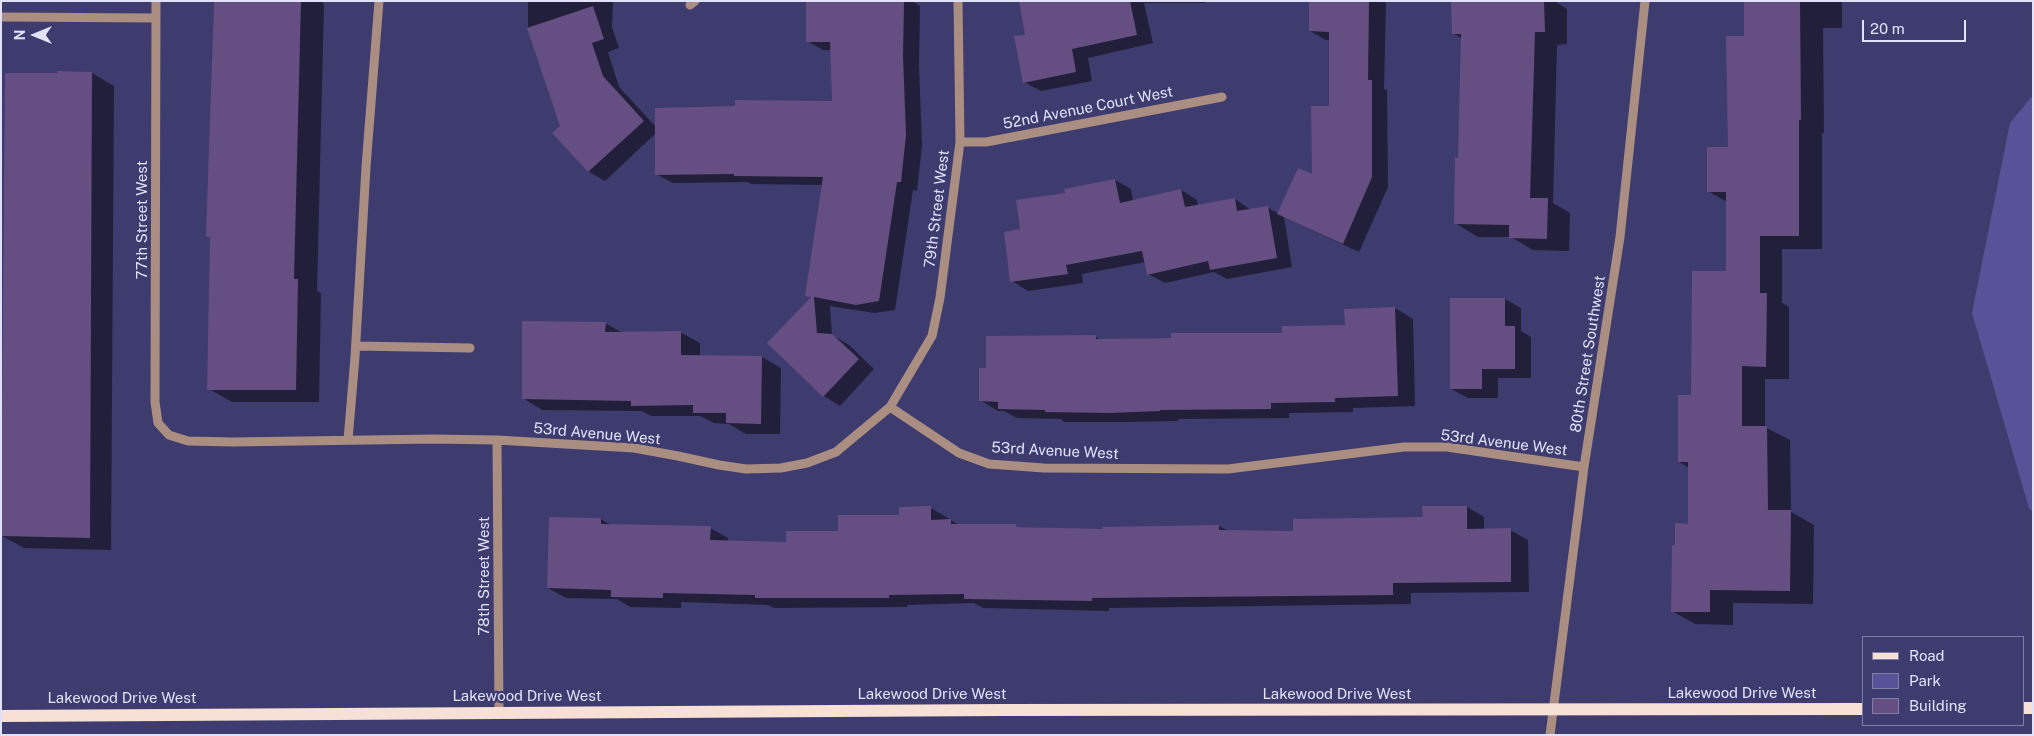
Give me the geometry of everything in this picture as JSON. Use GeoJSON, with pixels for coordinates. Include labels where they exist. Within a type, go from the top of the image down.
{"type":"FeatureCollection","features":[{"type":"Feature","properties":{"kind":"main road","name":"Lakewood Drive West"},"geometry":{"type":"LineString","coordinates":[[1,716],[1004,710],[1862,709]]}},
{"type":"Feature","properties":{"kind":"street","name":"77th Street West"},"geometry":{"type":"LineString","coordinates":[[156,1],[155,402],[158,423],[169,436]]}},
{"type":"Feature","properties":{"kind":"street"},"geometry":{"type":"LineString","coordinates":[[348,440],[379,1]]}},
{"type":"Feature","properties":{"kind":"street","name":"79th Street West"},"geometry":{"type":"LineString","coordinates":[[890,407],[932,336],[940,298],[960,142],[958,1]]}},
{"type":"Feature","properties":{"kind":"street","name":"80th Street Southwest"},"geometry":{"type":"LineString","coordinates":[[1550,735],[1584,467],[1620,237],[1645,1]]}},
{"type":"Feature","properties":{"kind":"street"},"geometry":{"type":"LineString","coordinates":[[1,17],[156,18]]}},
{"type":"Feature","properties":{"kind":"street","name":"52nd Avenue Court West"},"geometry":{"type":"LineString","coordinates":[[960,142],[986,142],[1222,97]]}},
{"type":"Feature","properties":{"kind":"street"},"geometry":{"type":"LineString","coordinates":[[356,346],[470,348]]}},
{"type":"Feature","properties":{"kind":"street","name":"53rd Avenue West"},"geometry":{"type":"LineString","coordinates":[[169,436],[188,441],[206,442],[497,440],[634,448],[719,465],[746,468],[781,468],[806,463],[836,452],[890,407],[959,453],[988,464],[1044,468],[1228,468],[1404,447],[1447,447],[1584,467]]}},
{"type":"Feature","properties":{"kind":"street","name":"78th Street West"},"geometry":{"type":"LineString","coordinates":[[497,440],[499,712]]}},
{"type":"Feature","properties":{"kind":"green space"},"geometry":{"type":"Polygon","coordinates":[[[2033,95],[2033,512],[2029,508],[1972,313],[2010,123],[2033,95]]]}},
{"type":"Feature","properties":{"kind":"building"},"geometry":{"type":"Polygon","coordinates":[[[214,1],[301,1],[294,279],[298,279],[296,390],[207,390],[210,237],[206,237],[214,1]]]}},
{"type":"Feature","properties":{"kind":"building"},"geometry":{"type":"Polygon","coordinates":[[[806,1],[904,1],[903,56],[906,135],[901,182],[897,182],[879,301],[856,305],[814,297],[817,333],[832,334],[859,359],[823,397],[767,343],[811,297],[805,296],[823,177],[734,176],[734,174],[655,175],[655,108],[735,106],[735,100],[832,101],[830,42],[806,42],[806,1]]]}},
{"type":"Feature","properties":{"kind":"building"},"geometry":{"type":"Polygon","coordinates":[[[1019,1],[1130,1],[1137,35],[1072,49],[1076,72],[1023,83],[1014,36],[1025,35],[1019,1]]]}},
{"type":"Feature","properties":{"kind":"building"},"geometry":{"type":"Polygon","coordinates":[[[1309,1],[1369,1],[1368,80],[1372,80],[1372,177],[1343,244],[1277,214],[1298,168],[1312,174],[1311,106],[1329,106],[1329,32],[1309,31],[1309,1]]]}},
{"type":"Feature","properties":{"kind":"building"},"geometry":{"type":"Polygon","coordinates":[[[1451,1],[1544,1],[1545,32],[1535,32],[1530,198],[1548,198],[1547,239],[1509,238],[1509,225],[1454,224],[1455,157],[1458,158],[1461,34],[1452,34],[1451,1]]]}},
{"type":"Feature","properties":{"kind":"building"},"geometry":{"type":"Polygon","coordinates":[[[1744,1],[1800,1],[1801,120],[1799,120],[1799,236],[1760,236],[1760,293],[1767,293],[1766,367],[1742,366],[1742,426],[1767,426],[1768,510],[1791,510],[1790,591],[1710,590],[1710,612],[1671,612],[1672,545],[1675,545],[1675,523],[1688,524],[1688,462],[1678,462],[1678,395],[1691,395],[1692,271],[1726,271],[1726,192],[1707,192],[1707,147],[1728,147],[1726,36],[1744,36],[1744,1]]]}},
{"type":"Feature","properties":{"kind":"building"},"geometry":{"type":"Polygon","coordinates":[[[593,6],[604,39],[592,43],[603,76],[644,121],[588,172],[552,133],[560,126],[527,28],[593,6]]]}},
{"type":"Feature","properties":{"kind":"building"},"geometry":{"type":"Polygon","coordinates":[[[57,71],[92,72],[90,538],[1,536],[5,73],[57,73],[57,71]]]}},
{"type":"Feature","properties":{"kind":"building"},"geometry":{"type":"Polygon","coordinates":[[[1115,179],[1120,203],[1181,189],[1185,207],[1235,198],[1237,211],[1268,206],[1277,258],[1210,270],[1208,261],[1147,275],[1142,251],[1066,265],[1068,274],[1010,282],[1004,232],[1020,229],[1016,200],[1065,193],[1064,189],[1115,179]]]}},
{"type":"Feature","properties":{"kind":"building"},"geometry":{"type":"Polygon","coordinates":[[[1450,298],[1505,298],[1505,326],[1515,326],[1515,369],[1482,369],[1482,389],[1450,389],[1450,298]]]}},
{"type":"Feature","properties":{"kind":"building"},"geometry":{"type":"Polygon","coordinates":[[[1395,307],[1398,396],[1335,398],[1335,402],[1271,403],[1271,409],[1160,410],[1110,413],[998,409],[998,402],[979,401],[979,368],[986,368],[986,336],[1096,335],[1096,339],[1171,338],[1171,333],[1282,333],[1282,326],[1345,325],[1344,309],[1395,307]]]}},
{"type":"Feature","properties":{"kind":"building"},"geometry":{"type":"Polygon","coordinates":[[[522,321],[606,322],[605,332],[681,331],[681,355],[762,356],[761,424],[726,423],[726,413],[693,413],[693,405],[631,406],[631,401],[522,399],[522,321]]]}},
{"type":"Feature","properties":{"kind":"building"},"geometry":{"type":"Polygon","coordinates":[[[931,506],[931,520],[951,519],[951,524],[1016,524],[1016,527],[1103,529],[1103,527],[1219,525],[1219,530],[1293,531],[1293,519],[1423,517],[1422,506],[1467,506],[1467,529],[1511,528],[1511,582],[1393,583],[1393,595],[1092,598],[1092,601],[964,599],[964,594],[889,595],[889,598],[755,598],[755,595],[663,593],[663,598],[611,597],[611,590],[547,588],[549,517],[601,518],[601,524],[711,526],[710,540],[786,542],[786,531],[838,531],[838,515],[899,515],[899,507],[931,506]]]}}]}
